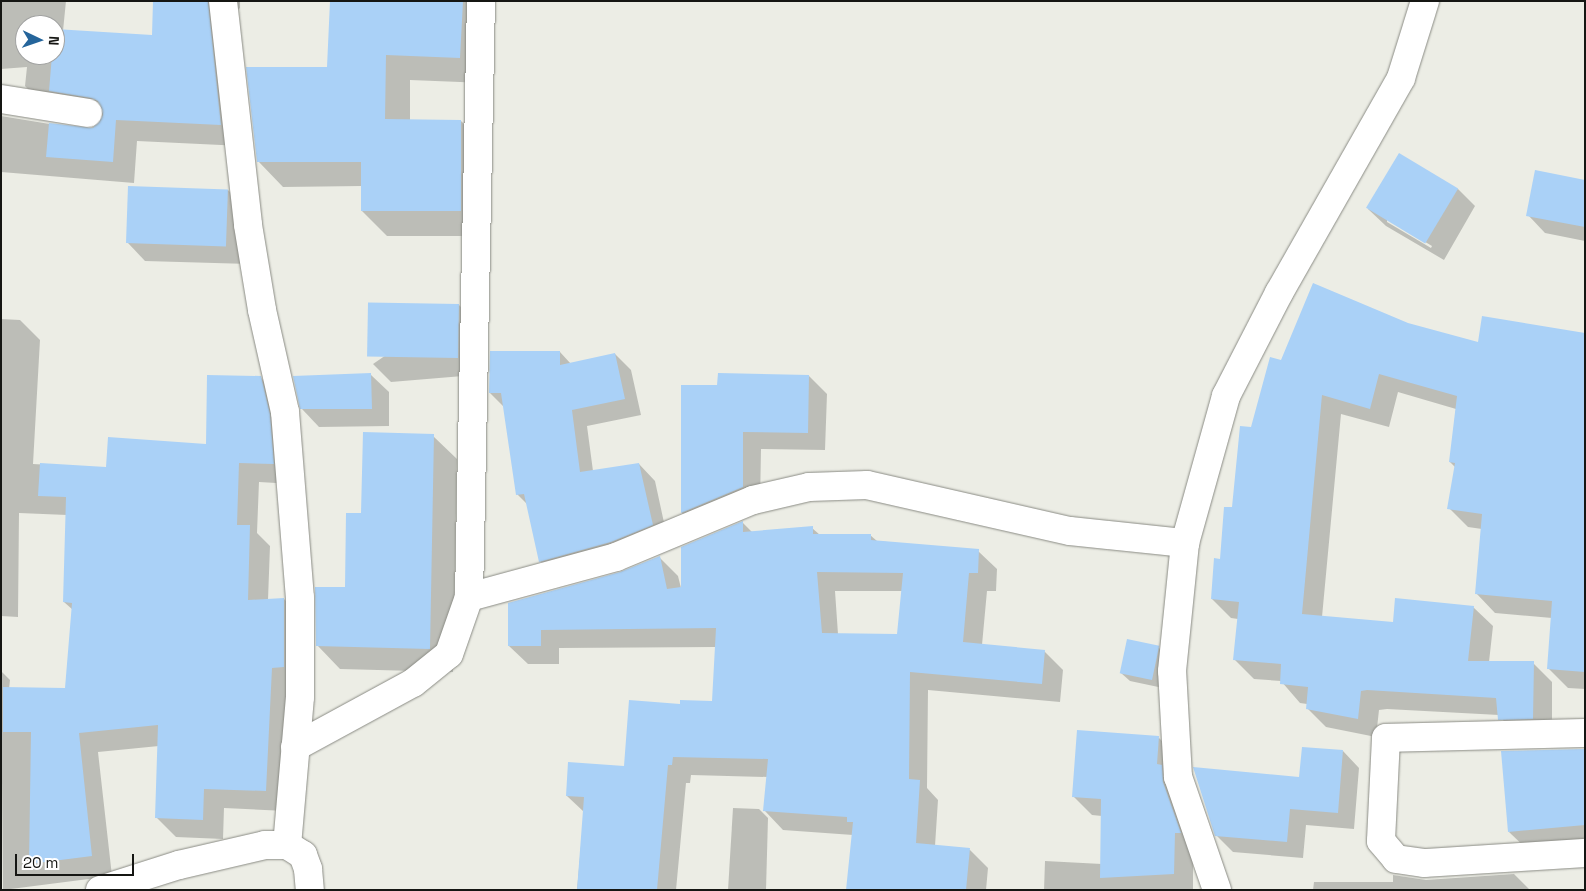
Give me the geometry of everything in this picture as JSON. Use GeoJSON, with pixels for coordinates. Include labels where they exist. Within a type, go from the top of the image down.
{"type":"FeatureCollection","features":[{"type":"Feature","properties":{"kind":"street"},"geometry":{"type":"LineString","coordinates":[[223,1],[248,225],[262,310],[285,412],[300,598],[300,697],[287,845]]}},
{"type":"Feature","properties":{"kind":"street"},"geometry":{"type":"LineString","coordinates":[[295,748],[413,683],[449,654],[469,597],[481,1]]}},
{"type":"Feature","properties":{"kind":"street"},"geometry":{"type":"LineString","coordinates":[[1217,890],[1178,777],[1172,672],[1185,543],[1226,396],[1279,293],[1401,78],[1425,1]]}},
{"type":"Feature","properties":{"kind":"street"},"geometry":{"type":"LineString","coordinates":[[1,99],[88,113]]}},
{"type":"Feature","properties":{"kind":"street"},"geometry":{"type":"LineString","coordinates":[[469,597],[616,557],[753,500],[809,487],[867,485],[1070,531],[1185,543]]}},
{"type":"Feature","properties":{"kind":"street"},"geometry":{"type":"LineString","coordinates":[[1585,733],[1386,738],[1381,841],[1396,859],[1425,863],[1585,853]]}},
{"type":"Feature","properties":{"kind":"street"},"geometry":{"type":"LineString","coordinates":[[106,888],[178,864],[265,845],[287,845],[303,855],[308,869],[310,890]]}},
{"type":"Feature","properties":{"kind":"building"},"geometry":{"type":"Polygon","coordinates":[[[153,1],[208,1],[221,125],[116,120],[113,162],[46,157],[49,123],[93,128],[103,115],[98,101],[91,98],[49,91],[51,65],[65,65],[65,30],[152,35],[153,1]]]}},
{"type":"Feature","properties":{"kind":"building"},"geometry":{"type":"Polygon","coordinates":[[[330,1],[463,1],[460,58],[386,55],[385,119],[461,120],[461,211],[361,211],[361,162],[257,162],[246,67],[327,67],[330,1]]]}},
{"type":"Feature","properties":{"kind":"building"},"geometry":{"type":"Polygon","coordinates":[[[1399,153],[1458,189],[1425,243],[1366,208],[1399,153]]]}},
{"type":"Feature","properties":{"kind":"building"},"geometry":{"type":"Polygon","coordinates":[[[1535,170],[1585,180],[1585,227],[1526,216],[1535,170]]]}},
{"type":"Feature","properties":{"kind":"building"},"geometry":{"type":"Polygon","coordinates":[[[128,186],[228,189],[226,246],[126,243],[128,186]]]}},
{"type":"Feature","properties":{"kind":"building"},"geometry":{"type":"Polygon","coordinates":[[[1313,283],[1408,323],[1478,342],[1482,316],[1585,333],[1585,672],[1547,669],[1552,601],[1475,594],[1482,514],[1447,509],[1455,463],[1449,462],[1457,396],[1379,374],[1370,409],[1322,395],[1302,614],[1393,622],[1395,598],[1474,606],[1468,661],[1534,661],[1533,719],[1498,720],[1496,698],[1367,690],[1361,691],[1358,719],[1306,709],[1308,687],[1280,684],[1281,664],[1233,660],[1239,602],[1211,599],[1214,558],[1220,559],[1224,507],[1232,507],[1240,426],[1251,427],[1270,357],[1281,360],[1313,283]]]}},
{"type":"Feature","properties":{"kind":"building"},"geometry":{"type":"Polygon","coordinates":[[[368,302],[459,304],[458,358],[367,356],[368,302]]]}},
{"type":"Feature","properties":{"kind":"building"},"geometry":{"type":"Polygon","coordinates":[[[490,351],[560,351],[560,365],[615,353],[625,399],[572,410],[580,472],[639,463],[653,525],[611,542],[539,562],[524,494],[516,495],[501,393],[489,393],[490,351]]]}},
{"type":"Feature","properties":{"kind":"building"},"geometry":{"type":"Polygon","coordinates":[[[371,373],[372,409],[300,409],[293,376],[371,373]]]}},
{"type":"Feature","properties":{"kind":"building"},"geometry":{"type":"Polygon","coordinates":[[[718,373],[809,375],[808,433],[743,432],[743,487],[681,513],[681,385],[717,385],[718,373]]]}},
{"type":"Feature","properties":{"kind":"building"},"geometry":{"type":"Polygon","coordinates":[[[207,375],[261,376],[270,414],[274,464],[239,463],[237,525],[250,525],[248,600],[284,598],[284,667],[272,668],[266,791],[204,789],[203,820],[155,818],[158,725],[79,733],[92,856],[29,864],[31,732],[3,732],[3,687],[65,688],[72,603],[63,602],[66,497],[38,496],[40,463],[106,467],[108,437],[206,444],[207,375]]]}},
{"type":"Feature","properties":{"kind":"building"},"geometry":{"type":"Polygon","coordinates":[[[363,432],[434,434],[430,649],[316,646],[315,587],[345,587],[346,513],[361,513],[363,432]]]}},
{"type":"Feature","properties":{"kind":"building"},"geometry":{"type":"Polygon","coordinates":[[[743,521],[743,532],[813,526],[813,534],[871,534],[871,540],[979,549],[978,573],[969,573],[963,642],[1045,650],[1042,684],[910,672],[909,779],[920,780],[916,843],[970,848],[966,890],[846,890],[853,822],[847,822],[847,817],[763,811],[768,759],[673,757],[672,765],[668,765],[657,890],[577,890],[584,797],[566,796],[568,762],[624,766],[629,700],[680,704],[680,700],[712,701],[716,628],[541,630],[541,646],[508,646],[508,603],[620,572],[660,556],[667,589],[681,587],[681,547],[743,521]],[[817,572],[822,633],[897,634],[903,573],[817,572]]]}},
{"type":"Feature","properties":{"kind":"building"},"geometry":{"type":"Polygon","coordinates":[[[1127,639],[1159,646],[1152,680],[1120,673],[1127,639]]]}},
{"type":"Feature","properties":{"kind":"building"},"geometry":{"type":"Polygon","coordinates":[[[1077,730],[1159,736],[1157,764],[1162,765],[1163,782],[1181,833],[1175,833],[1174,874],[1100,878],[1101,799],[1072,797],[1077,730]]]}},
{"type":"Feature","properties":{"kind":"building"},"geometry":{"type":"Polygon","coordinates":[[[1302,747],[1343,750],[1338,813],[1290,809],[1287,842],[1215,836],[1193,767],[1299,777],[1302,747]]]}},
{"type":"Feature","properties":{"kind":"building"},"geometry":{"type":"Polygon","coordinates":[[[1585,749],[1585,825],[1508,832],[1501,751],[1585,749]]]}}]}
